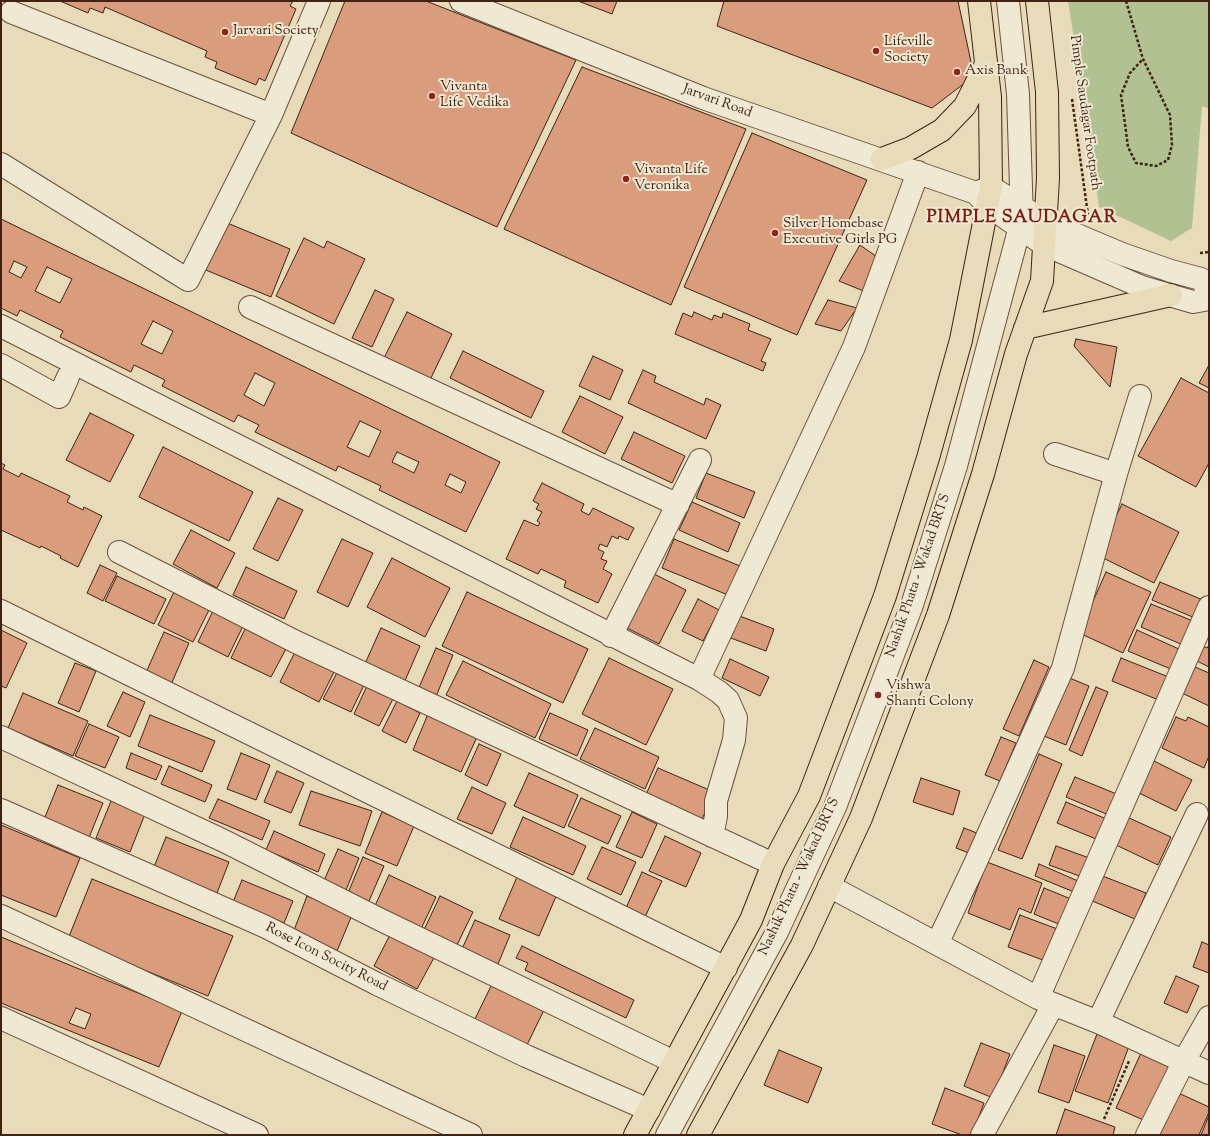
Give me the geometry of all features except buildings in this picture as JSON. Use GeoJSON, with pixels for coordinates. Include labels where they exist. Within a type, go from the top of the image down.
{"type":"FeatureCollection","features":[{"type":"Feature","properties":{"kind":"main road"},"geometry":{"type":"LineString","coordinates":[[635,1135],[751,920],[773,864],[808,796],[885,596],[928,458],[960,340],[985,195],[990,96],[979,1]]}},
{"type":"Feature","properties":{"kind":"main road"},"geometry":{"type":"LineString","coordinates":[[698,1135],[802,945],[861,818],[938,615],[983,474],[1016,354],[1042,282],[1048,178],[1047,92],[1037,1]]}},
{"type":"Feature","properties":{"kind":"main road"},"geometry":{"type":"LineString","coordinates":[[882,159],[911,148],[942,130],[965,106],[986,64]]}},
{"type":"Feature","properties":{"kind":"main road"},"geometry":{"type":"LineString","coordinates":[[1025,328],[1171,295]]}},
{"type":"Feature","properties":{"kind":"street"},"geometry":{"type":"LineString","coordinates":[[1,164],[188,280],[271,115],[318,1]]}},
{"type":"Feature","properties":{"kind":"street","name":"Jarvari Road"},"geometry":{"type":"LineString","coordinates":[[461,1],[703,98],[985,195],[1021,217],[1043,244],[1142,287],[1193,302],[1209,299]]}},
{"type":"Feature","properties":{"kind":"street","name":"Nashik Phata - Wakad BRTS"},"geometry":{"type":"LineString","coordinates":[[667,1135],[777,932],[840,792],[912,605],[956,466],[1021,217],[1018,94],[1008,1]]}},
{"type":"Feature","properties":{"kind":"street"},"geometry":{"type":"LineString","coordinates":[[9,10],[271,115]]}},
{"type":"Feature","properties":{"kind":"street"},"geometry":{"type":"LineString","coordinates":[[699,679],[854,347],[918,172]]}},
{"type":"Feature","properties":{"kind":"street","name":"Jarvari Road"},"geometry":{"type":"LineString","coordinates":[[1021,217],[1046,222],[1122,254],[1171,271],[1201,279],[1209,292]]}},
{"type":"Feature","properties":{"kind":"street"},"geometry":{"type":"LineString","coordinates":[[250,307],[678,505]]}},
{"type":"Feature","properties":{"kind":"street"},"geometry":{"type":"LineString","coordinates":[[1,326],[611,636],[699,679],[728,700],[736,718],[734,740],[716,801],[716,816],[712,836]]}},
{"type":"Feature","properties":{"kind":"street"},"geometry":{"type":"LineString","coordinates":[[1,365],[59,397],[68,377]]}},
{"type":"Feature","properties":{"kind":"street"},"geometry":{"type":"LineString","coordinates":[[937,944],[974,866],[1063,668],[1116,474],[1140,396]]}},
{"type":"Feature","properties":{"kind":"street"},"geometry":{"type":"LineString","coordinates":[[1055,454],[1116,474]]}},
{"type":"Feature","properties":{"kind":"street"},"geometry":{"type":"LineString","coordinates":[[611,636],[700,460]]}},
{"type":"Feature","properties":{"kind":"street"},"geometry":{"type":"LineString","coordinates":[[119,552],[296,642],[773,864]]}},
{"type":"Feature","properties":{"kind":"street"},"geometry":{"type":"LineString","coordinates":[[982,1135],[1045,1002],[1209,606]]}},
{"type":"Feature","properties":{"kind":"street"},"geometry":{"type":"LineString","coordinates":[[1,611],[726,968]]}},
{"type":"Feature","properties":{"kind":"street"},"geometry":{"type":"LineString","coordinates":[[1,737],[222,840],[381,920],[674,1062]]}},
{"type":"Feature","properties":{"kind":"street","name":"Rose Icon Socity Road"},"geometry":{"type":"LineString","coordinates":[[1,810],[266,926],[377,984],[476,1032],[649,1110]]}},
{"type":"Feature","properties":{"kind":"street"},"geometry":{"type":"LineString","coordinates":[[1098,1022],[1197,814]]}},
{"type":"Feature","properties":{"kind":"street"},"geometry":{"type":"LineString","coordinates":[[829,886],[1045,1002],[1098,1022],[1209,1073]]}},
{"type":"Feature","properties":{"kind":"street"},"geometry":{"type":"LineString","coordinates":[[1,916],[471,1135]]}},
{"type":"Feature","properties":{"kind":"street"},"geometry":{"type":"LineString","coordinates":[[1148,1135],[1184,1061],[1209,1017]]}},
{"type":"Feature","properties":{"kind":"street"},"geometry":{"type":"LineString","coordinates":[[1,1018],[257,1135]]}},
{"type":"Feature","properties":{"kind":"path"},"geometry":{"type":"LineString","coordinates":[[1126,1],[1143,59],[1170,115],[1172,145],[1168,160],[1156,166],[1136,163],[1128,147],[1121,95],[1130,73],[1143,59]]}},
{"type":"Feature","properties":{"kind":"path","name":"Pimple Saudagar Footpath"},"geometry":{"type":"LineString","coordinates":[[1071,94],[1088,216],[1091,220]]}},
{"type":"Feature","properties":{"kind":"path"},"geometry":{"type":"LineString","coordinates":[[1196,254],[1209,252]]}},
{"type":"Feature","properties":{"kind":"path"},"geometry":{"type":"LineString","coordinates":[[1104,1119],[1138,1040]]}},
{"type":"Feature","properties":{"kind":"green space"},"geometry":{"type":"Polygon","coordinates":[[[1068,1],[1209,1],[1209,109],[1202,106],[1192,228],[1171,241],[1099,207],[1068,1]]]}},
{"type":"Feature","properties":{"kind":"place","name":"Jarvari Society"},"geometry":{"type":"Point","coordinates":[225,32]}},
{"type":"Feature","properties":{"kind":"place","name":"Lifeville Society"},"geometry":{"type":"Point","coordinates":[876,51]}},
{"type":"Feature","properties":{"kind":"place","name":"Axis Bank"},"geometry":{"type":"Point","coordinates":[957,72]}},
{"type":"Feature","properties":{"kind":"place","name":"Vivanta Life Vedika"},"geometry":{"type":"Point","coordinates":[432,96]}},
{"type":"Feature","properties":{"kind":"place","name":"Vivanta Life Veronika"},"geometry":{"type":"Point","coordinates":[626,179]}},
{"type":"Feature","properties":{"kind":"place","name":"Silver Homebase Executive Girls PG"},"geometry":{"type":"Point","coordinates":[775,233]}},
{"type":"Feature","properties":{"kind":"place","name":"Vishwa Shanti Colony"},"geometry":{"type":"Point","coordinates":[878,695]}},
{"type":"Feature","properties":{"kind":"district","name":"PIMPLE SAUDAGAR"},"geometry":{"type":"Point","coordinates":[1022,219]}}]}
